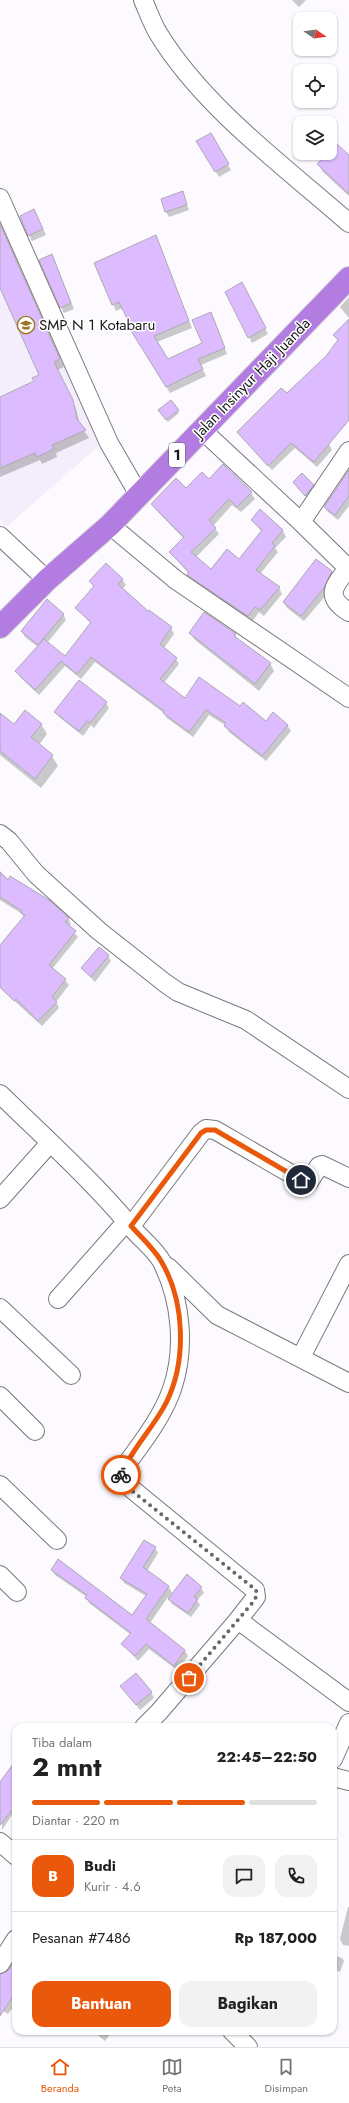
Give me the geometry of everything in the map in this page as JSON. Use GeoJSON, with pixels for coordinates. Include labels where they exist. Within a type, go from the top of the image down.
{"type":"FeatureCollection","features":[{"type":"Feature","properties":{"kind":"highway","name":"Jalan Insinyur Haji Juanda"},"geometry":{"type":"LineString","coordinates":[[0,627],[47,580],[110,525],[349,278]]}},
{"type":"Feature","properties":{"kind":"street"},"geometry":{"type":"LineString","coordinates":[[143,0],[157,32],[185,72],[225,115],[349,223]]}},
{"type":"Feature","properties":{"kind":"street"},"geometry":{"type":"LineString","coordinates":[[0,198],[109,443],[139,495]]}},
{"type":"Feature","properties":{"kind":"street"},"geometry":{"type":"LineString","coordinates":[[202,430],[349,567],[334,587],[334,598],[338,605],[349,612]]}},
{"type":"Feature","properties":{"kind":"street"},"geometry":{"type":"LineString","coordinates":[[301,522],[349,451]]}},
{"type":"Feature","properties":{"kind":"street"},"geometry":{"type":"LineString","coordinates":[[110,525],[176,580],[349,698]]}},
{"type":"Feature","properties":{"kind":"street"},"geometry":{"type":"LineString","coordinates":[[0,536],[47,580]]}},
{"type":"Feature","properties":{"kind":"street"},"geometry":{"type":"LineString","coordinates":[[0,834],[9,841],[36,874],[99,931],[165,983],[178,992],[246,1020],[349,1089]]}},
{"type":"Feature","properties":{"kind":"street"},"geometry":{"type":"LineString","coordinates":[[0,1094],[129,1224],[161,1260],[217,1315],[349,1383]]}},
{"type":"Feature","properties":{"kind":"street"},"geometry":{"type":"LineString","coordinates":[[58,1299],[129,1224],[201,1133],[206,1130],[215,1130],[305,1182],[309,1182],[319,1166],[322,1165],[349,1178]]}},
{"type":"Feature","properties":{"kind":"street"},"geometry":{"type":"LineString","coordinates":[[0,1199],[50,1143]]}},
{"type":"Feature","properties":{"kind":"street"},"geometry":{"type":"LineString","coordinates":[[148,1723],[238,1620],[256,1597],[256,1590],[122,1481],[121,1476],[123,1469],[152,1427],[166,1402],[177,1369],[180,1345],[179,1309],[172,1284],[161,1260]]}},
{"type":"Feature","properties":{"kind":"street"},"geometry":{"type":"LineString","coordinates":[[301,1357],[349,1264]]}},
{"type":"Feature","properties":{"kind":"street"},"geometry":{"type":"LineString","coordinates":[[0,1308],[71,1375]]}},
{"type":"Feature","properties":{"kind":"street"},"geometry":{"type":"LineString","coordinates":[[0,1396],[35,1431]]}},
{"type":"Feature","properties":{"kind":"street"},"geometry":{"type":"LineString","coordinates":[[0,1485],[58,1540]]}},
{"type":"Feature","properties":{"kind":"street"},"geometry":{"type":"LineString","coordinates":[[0,1575],[17,1592]]}},
{"type":"Feature","properties":{"kind":"street"},"geometry":{"type":"LineString","coordinates":[[238,1620],[349,1702]]}},
{"type":"Feature","properties":{"kind":"street"},"geometry":{"type":"LineString","coordinates":[[337,1750],[349,1724]]}},
{"type":"Feature","properties":{"kind":"street"},"geometry":{"type":"LineString","coordinates":[[337,1778],[349,1780]]}},
{"type":"Feature","properties":{"kind":"street"},"geometry":{"type":"LineString","coordinates":[[0,1842],[12,1852]]}},
{"type":"Feature","properties":{"kind":"street"},"geometry":{"type":"LineString","coordinates":[[0,1964],[12,1945]]}},
{"type":"Feature","properties":{"kind":"street"},"geometry":{"type":"LineString","coordinates":[[236,2035],[248,2047]]}},
{"type":"Feature","properties":{"kind":"shaded area","name":"SMP N 1 Kotabaru"},"geometry":{"type":"Polygon","coordinates":[[[0,209],[104,441],[5,528],[0,517],[0,209]]]}},
{"type":"Feature","properties":{"kind":"building"},"geometry":{"type":"Polygon","coordinates":[[[211,133],[229,164],[215,172],[196,141],[211,133]]]}},
{"type":"Feature","properties":{"kind":"building"},"geometry":{"type":"Polygon","coordinates":[[[337,144],[349,155],[349,194],[317,164],[321,160],[337,160],[337,144]]]}},
{"type":"Feature","properties":{"kind":"building"},"geometry":{"type":"Polygon","coordinates":[[[183,191],[187,205],[165,212],[161,199],[183,191]]]}},
{"type":"Feature","properties":{"kind":"building"},"geometry":{"type":"Polygon","coordinates":[[[34,209],[43,229],[28,236],[20,216],[34,209]]]}},
{"type":"Feature","properties":{"kind":"building"},"geometry":{"type":"Polygon","coordinates":[[[0,224],[60,359],[54,362],[73,400],[77,419],[86,430],[52,445],[54,449],[37,457],[35,453],[0,468],[0,397],[34,381],[32,378],[39,375],[0,288],[0,224]]]}},
{"type":"Feature","properties":{"kind":"building"},"geometry":{"type":"Polygon","coordinates":[[[156,235],[189,321],[154,336],[168,359],[202,343],[192,320],[211,312],[225,348],[198,359],[203,369],[166,387],[128,326],[130,325],[119,302],[112,305],[94,263],[156,235]]]}},
{"type":"Feature","properties":{"kind":"building"},"geometry":{"type":"Polygon","coordinates":[[[52,254],[71,303],[60,308],[39,260],[52,254]]]}},
{"type":"Feature","properties":{"kind":"building"},"geometry":{"type":"Polygon","coordinates":[[[242,282],[266,328],[248,338],[225,292],[242,282]]]}},
{"type":"Feature","properties":{"kind":"building"},"geometry":{"type":"Polygon","coordinates":[[[349,319],[349,420],[314,462],[291,443],[268,466],[237,432],[281,388],[287,393],[326,356],[338,340],[333,335],[349,319]]]}},
{"type":"Feature","properties":{"kind":"building"},"geometry":{"type":"Polygon","coordinates":[[[171,400],[179,410],[166,420],[158,410],[171,400]]]}},
{"type":"Feature","properties":{"kind":"building"},"geometry":{"type":"Polygon","coordinates":[[[223,464],[252,492],[237,507],[229,499],[209,520],[216,528],[191,552],[211,569],[227,549],[239,559],[262,530],[251,520],[260,509],[283,530],[272,543],[275,546],[256,570],[280,587],[260,610],[255,607],[248,616],[187,575],[189,572],[169,552],[184,537],[151,504],[176,478],[186,488],[202,472],[209,479],[223,464]]]}},
{"type":"Feature","properties":{"kind":"building"},"geometry":{"type":"Polygon","coordinates":[[[349,470],[349,496],[335,515],[324,507],[349,470]]]}},
{"type":"Feature","properties":{"kind":"building"},"geometry":{"type":"Polygon","coordinates":[[[302,473],[314,485],[305,496],[293,482],[302,473]]]}},
{"type":"Feature","properties":{"kind":"building"},"geometry":{"type":"Polygon","coordinates":[[[316,559],[332,571],[324,588],[301,616],[283,602],[316,559]]]}},
{"type":"Feature","properties":{"kind":"building"},"geometry":{"type":"Polygon","coordinates":[[[106,563],[123,579],[118,584],[148,611],[149,610],[172,627],[160,644],[177,658],[160,679],[185,698],[199,677],[240,706],[243,702],[266,721],[273,712],[288,725],[262,756],[224,726],[226,723],[206,710],[189,732],[163,713],[164,711],[91,657],[77,674],[61,661],[35,690],[15,671],[44,639],[65,656],[91,622],[75,608],[94,586],[89,581],[106,563]]]}},
{"type":"Feature","properties":{"kind":"building"},"geometry":{"type":"Polygon","coordinates":[[[47,599],[64,614],[38,645],[21,631],[47,599]]]}},
{"type":"Feature","properties":{"kind":"building"},"geometry":{"type":"Polygon","coordinates":[[[204,612],[236,634],[234,636],[271,663],[255,684],[189,633],[204,612]]]}},
{"type":"Feature","properties":{"kind":"building"},"geometry":{"type":"Polygon","coordinates":[[[79,680],[107,702],[90,723],[87,721],[79,731],[54,712],[79,680]]]}},
{"type":"Feature","properties":{"kind":"building"},"geometry":{"type":"Polygon","coordinates":[[[25,710],[42,724],[31,737],[53,755],[35,779],[0,751],[0,713],[14,724],[25,710]]]}},
{"type":"Feature","properties":{"kind":"building"},"geometry":{"type":"Polygon","coordinates":[[[0,872],[8,880],[10,876],[49,900],[69,918],[65,922],[76,931],[49,965],[66,979],[52,997],[57,1002],[38,1021],[16,999],[14,1001],[0,987],[0,945],[25,915],[21,913],[22,911],[0,897],[0,872]]]}},
{"type":"Feature","properties":{"kind":"building"},"geometry":{"type":"Polygon","coordinates":[[[99,947],[109,955],[91,977],[81,968],[99,947]]]}},
{"type":"Feature","properties":{"kind":"building"},"geometry":{"type":"Polygon","coordinates":[[[144,1540],[156,1547],[143,1567],[169,1586],[146,1619],[185,1650],[174,1666],[146,1644],[135,1656],[121,1644],[131,1633],[85,1598],[87,1595],[51,1570],[58,1559],[132,1615],[147,1594],[120,1578],[144,1540]]]}},
{"type":"Feature","properties":{"kind":"building"},"geometry":{"type":"Polygon","coordinates":[[[187,1574],[202,1587],[194,1597],[198,1599],[188,1613],[168,1599],[187,1574]]]}},
{"type":"Feature","properties":{"kind":"building"},"geometry":{"type":"Polygon","coordinates":[[[136,1673],[152,1692],[136,1705],[120,1686],[136,1673]]]}},
{"type":"Feature","properties":{"kind":"building"},"geometry":{"type":"Polygon","coordinates":[[[12,1766],[12,1810],[0,1825],[0,1782],[12,1766]]]}},
{"type":"Feature","properties":{"kind":"building"},"geometry":{"type":"Polygon","coordinates":[[[12,1965],[12,1998],[0,2016],[0,1974],[9,1970],[12,1965]]]}},
{"type":"Feature","properties":{"kind":"way so far"},"geometry":{"type":"LineString","coordinates":[[121,1475],[122,1481],[131,1490],[256,1590],[257,1595],[254,1601],[189,1678]]}},
{"type":"Feature","properties":{"kind":"place","name":"SMP N 1 Kotabaru"},"geometry":{"type":"Point","coordinates":[26,325]}},
{"type":"Feature","properties":{"kind":"route"},"geometry":{"type":"LineString","coordinates":[[121,1475],[123,1469],[152,1427],[172,1389],[177,1369],[180,1345],[179,1309],[172,1284],[161,1260],[131,1226],[201,1133],[206,1130],[215,1130],[301,1180]]}}]}
